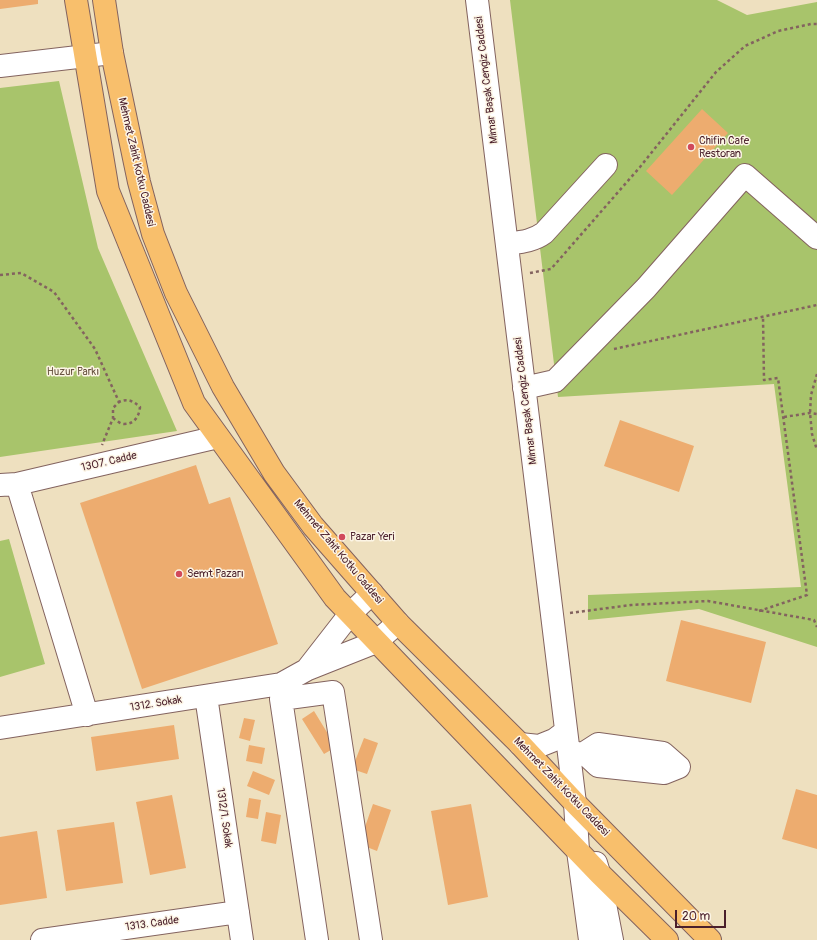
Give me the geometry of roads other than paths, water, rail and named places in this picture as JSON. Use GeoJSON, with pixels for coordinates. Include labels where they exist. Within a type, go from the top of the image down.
{"type":"FeatureCollection","features":[{"type":"Feature","properties":{"kind":"main road"},"geometry":{"type":"LineString","coordinates":[[76,0],[108,191],[194,403],[335,598],[599,873],[667,940]]}},
{"type":"Feature","properties":{"kind":"main road","name":"Mehmet Zahit Kotku Caddesi"},"geometry":{"type":"LineString","coordinates":[[104,0],[112,53],[139,182],[153,234],[176,293],[223,387],[274,473],[313,526],[398,623],[520,744],[575,803],[710,940]]}},
{"type":"Feature","properties":{"kind":"street","name":"Mimar Başak Cengiz Caddesi"},"geometry":{"type":"LineString","coordinates":[[477,0],[566,731],[576,753],[575,803],[578,851],[590,940]]}},
{"type":"Feature","properties":{"kind":"street"},"geometry":{"type":"LineString","coordinates":[[0,66],[112,53]]}},
{"type":"Feature","properties":{"kind":"street"},"geometry":{"type":"LineString","coordinates":[[507,244],[530,241],[538,238],[606,165]]}},
{"type":"Feature","properties":{"kind":"street"},"geometry":{"type":"LineString","coordinates":[[524,388],[555,381],[646,288],[745,175],[817,238]]}},
{"type":"Feature","properties":{"kind":"street","name":"1307. Cadde"},"geometry":{"type":"LineString","coordinates":[[8,484],[94,466],[218,437]]}},
{"type":"Feature","properties":{"kind":"street"},"geometry":{"type":"LineString","coordinates":[[8,484],[87,715]]}},
{"type":"Feature","properties":{"kind":"street"},"geometry":{"type":"LineString","coordinates":[[308,669],[350,614],[372,593]]}},
{"type":"Feature","properties":{"kind":"street","name":"1312. Sokak"},"geometry":{"type":"LineString","coordinates":[[0,728],[280,684],[308,669],[376,642],[398,623]]}},
{"type":"Feature","properties":{"kind":"street"},"geometry":{"type":"LineString","coordinates":[[317,940],[282,699],[333,692],[371,940]]}},
{"type":"Feature","properties":{"kind":"street","name":"1312/1. Sokak"},"geometry":{"type":"LineString","coordinates":[[206,696],[242,940]]}},
{"type":"Feature","properties":{"kind":"street"},"geometry":{"type":"LineString","coordinates":[[520,744],[539,746],[554,740],[566,731]]}},
{"type":"Feature","properties":{"kind":"street","name":"Mimar Başak Cengiz Caddesi"},"geometry":{"type":"LineString","coordinates":[[575,803],[599,873],[612,940]]}},
{"type":"Feature","properties":{"kind":"street","name":"1313. Cadde"},"geometry":{"type":"LineString","coordinates":[[42,940],[238,912]]}},
{"type":"Feature","properties":{"kind":"place","name":"Chifin Cafe Restoran"},"geometry":{"type":"Point","coordinates":[691,147]}},
{"type":"Feature","properties":{"kind":"place","name":"Pazar Yeri"},"geometry":{"type":"Point","coordinates":[342,537]}},
{"type":"Feature","properties":{"kind":"place","name":"Semt Pazarı"},"geometry":{"type":"Point","coordinates":[179,574]}},
{"type":"Feature","properties":{"kind":"park label","name":"Huzur Parkı"},"geometry":{"type":"Point","coordinates":[73,372]}}]}
